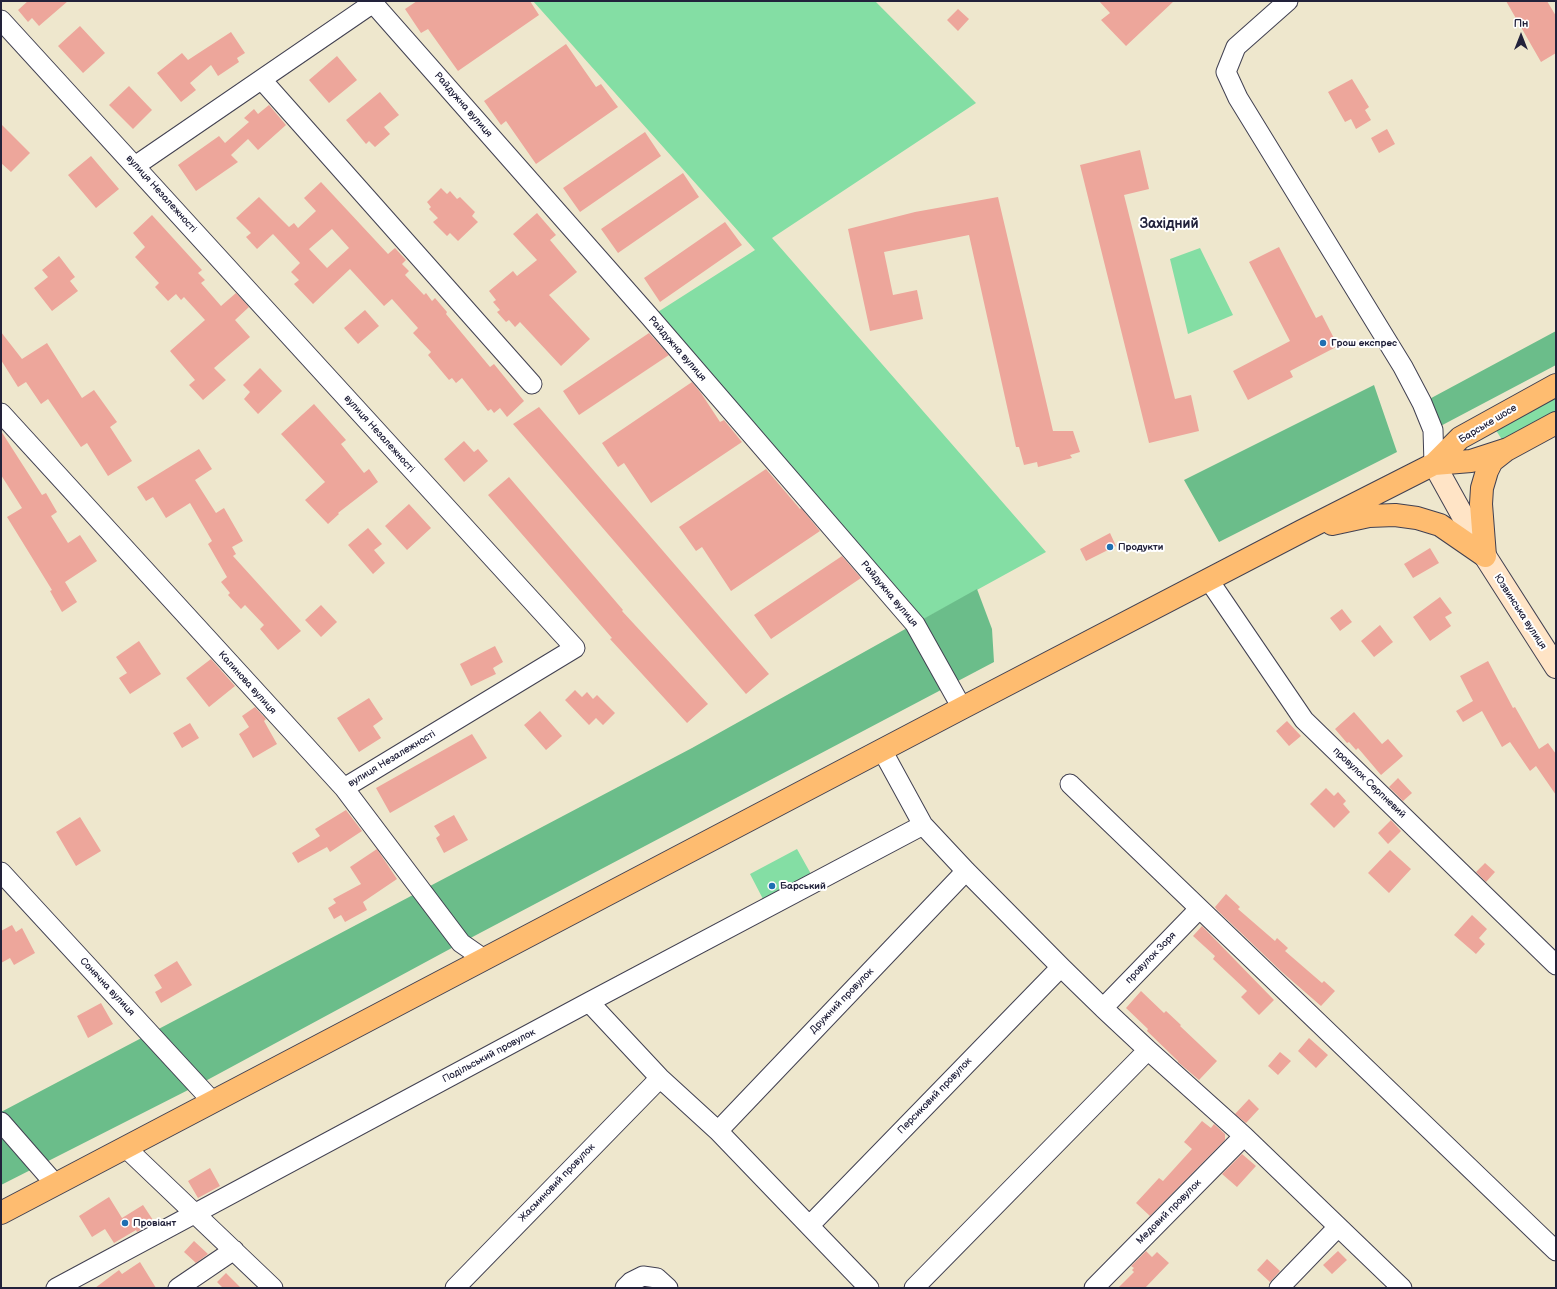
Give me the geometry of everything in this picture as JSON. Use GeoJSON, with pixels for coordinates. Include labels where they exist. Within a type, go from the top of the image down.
{"type":"FeatureCollection","features":[{"type":"Feature","properties":{"kind":"highway","name":"Барське шосе"},"geometry":{"type":"LineString","coordinates":[[1434,464],[1460,438],[1556,386]]}},
{"type":"Feature","properties":{"kind":"highway"},"geometry":{"type":"LineString","coordinates":[[1485,556],[1481,504],[1482,488],[1487,471],[1492,461],[1508,449],[1556,423]]}},
{"type":"Feature","properties":{"kind":"highway"},"geometry":{"type":"LineString","coordinates":[[1,1213],[1208,579],[1434,464],[1471,461],[1508,449]]}},
{"type":"Feature","properties":{"kind":"highway"},"geometry":{"type":"LineString","coordinates":[[1302,531],[1369,516],[1417,518],[1440,525],[1485,556]]}},
{"type":"Feature","properties":{"kind":"main road","name":"Юзвинська вулиця"},"geometry":{"type":"LineString","coordinates":[[1434,464],[1485,556],[1556,667]]}},
{"type":"Feature","properties":{"kind":"street"},"geometry":{"type":"LineString","coordinates":[[1288,1],[1236,48],[1226,72],[1238,98],[1403,367],[1419,397],[1433,430],[1434,464]]}},
{"type":"Feature","properties":{"kind":"street","name":"Райдужна вулиця"},"geometry":{"type":"LineString","coordinates":[[262,80],[374,3],[645,312],[915,624],[962,708]]}},
{"type":"Feature","properties":{"kind":"street","name":"вулиця Незалежності"},"geometry":{"type":"LineString","coordinates":[[1,20],[575,648],[344,788]]}},
{"type":"Feature","properties":{"kind":"street"},"geometry":{"type":"LineString","coordinates":[[135,166],[262,80],[532,384]]}},
{"type":"Feature","properties":{"kind":"street","name":"Калинова вулиця"},"geometry":{"type":"LineString","coordinates":[[1,413],[344,788],[461,943],[484,959]]}},
{"type":"Feature","properties":{"kind":"street","name":"провулок Серпневий"},"geometry":{"type":"LineString","coordinates":[[1208,579],[1304,720],[1556,965]]}},
{"type":"Feature","properties":{"kind":"street"},"geometry":{"type":"LineString","coordinates":[[882,750],[923,825],[966,871],[1103,1008],[1244,1136],[1402,1288]]}},
{"type":"Feature","properties":{"kind":"street"},"geometry":{"type":"LineString","coordinates":[[1070,784],[1556,1251]]}},
{"type":"Feature","properties":{"kind":"street","name":"Подільський провулок"},"geometry":{"type":"LineString","coordinates":[[56,1288],[588,1002],[923,825]]}},
{"type":"Feature","properties":{"kind":"street","name":"Дружний провулок"},"geometry":{"type":"LineString","coordinates":[[718,1131],[966,871]]}},
{"type":"Feature","properties":{"kind":"street","name":"Сонячна вулиця"},"geometry":{"type":"LineString","coordinates":[[1,872],[213,1102]]}},
{"type":"Feature","properties":{"kind":"street","name":"провулок Зоря"},"geometry":{"type":"LineString","coordinates":[[1103,1008],[1199,908]]}},
{"type":"Feature","properties":{"kind":"street","name":"Персиковий провулок"},"geometry":{"type":"LineString","coordinates":[[810,1225],[1061,967]]}},
{"type":"Feature","properties":{"kind":"street"},"geometry":{"type":"LineString","coordinates":[[588,1002],[660,1078],[718,1131],[869,1288]]}},
{"type":"Feature","properties":{"kind":"street"},"geometry":{"type":"LineString","coordinates":[[914,1288],[1148,1050]]}},
{"type":"Feature","properties":{"kind":"street","name":"Жасминовий провулок"},"geometry":{"type":"LineString","coordinates":[[455,1288],[660,1078]]}},
{"type":"Feature","properties":{"kind":"street"},"geometry":{"type":"LineString","coordinates":[[1,1122],[56,1185]]}},
{"type":"Feature","properties":{"kind":"street","name":"Медовий провулок"},"geometry":{"type":"LineString","coordinates":[[1094,1288],[1244,1136]]}},
{"type":"Feature","properties":{"kind":"street"},"geometry":{"type":"LineString","coordinates":[[125,1147],[273,1288]]}},
{"type":"Feature","properties":{"kind":"street"},"geometry":{"type":"LineString","coordinates":[[1279,1288],[1338,1227]]}},
{"type":"Feature","properties":{"kind":"street"},"geometry":{"type":"LineString","coordinates":[[178,1288],[234,1250]]}},
{"type":"Feature","properties":{"kind":"street"},"geometry":{"type":"LineString","coordinates":[[625,1288],[631,1282],[643,1276],[657,1278],[668,1288]]}},
{"type":"Feature","properties":{"kind":"green space"},"geometry":{"type":"Polygon","coordinates":[[[533,1],[875,1],[976,103],[772,238],[1046,552],[915,624],[650,317],[755,250],[533,1]]]}},
{"type":"Feature","properties":{"kind":"green space"},"geometry":{"type":"Polygon","coordinates":[[[1200,248],[1233,315],[1188,334],[1170,259],[1200,248]]]}},
{"type":"Feature","properties":{"kind":"green space"},"geometry":{"type":"Polygon","coordinates":[[[1556,331],[1556,365],[1433,430],[1422,403],[1556,331]]]}},
{"type":"Feature","properties":{"kind":"green space"},"geometry":{"type":"Polygon","coordinates":[[[1374,385],[1397,452],[1219,542],[1184,480],[1374,385]]]}},
{"type":"Feature","properties":{"kind":"green space"},"geometry":{"type":"Polygon","coordinates":[[[1556,386],[1556,423],[1508,449],[1490,421],[1556,386]]]}},
{"type":"Feature","properties":{"kind":"green space"},"geometry":{"type":"Polygon","coordinates":[[[977,589],[992,629],[994,662],[461,943],[198,1085],[1,1185],[1,1112],[692,748],[977,589]]]}},
{"type":"Feature","properties":{"kind":"green space","name":"Барський"},"geometry":{"type":"Polygon","coordinates":[[[797,849],[811,874],[763,899],[750,874],[797,849]]]}},
{"type":"Feature","properties":{"kind":"building"},"geometry":{"type":"Polygon","coordinates":[[[28,1],[68,1],[39,26],[32,18],[28,22],[18,10],[28,1]]]}},
{"type":"Feature","properties":{"kind":"building"},"geometry":{"type":"Polygon","coordinates":[[[417,1],[530,1],[539,15],[458,71],[428,29],[421,33],[405,9],[417,1]]]}},
{"type":"Feature","properties":{"kind":"building"},"geometry":{"type":"Polygon","coordinates":[[[1099,1],[1174,1],[1126,46],[1101,20],[1110,13],[1099,1]]]}},
{"type":"Feature","properties":{"kind":"building"},"geometry":{"type":"Polygon","coordinates":[[[1506,1],[1547,1],[1556,16],[1556,53],[1541,62],[1506,1]]]}},
{"type":"Feature","properties":{"kind":"building"},"geometry":{"type":"Polygon","coordinates":[[[958,9],[969,19],[958,31],[947,20],[958,9]]]}},
{"type":"Feature","properties":{"kind":"building"},"geometry":{"type":"Polygon","coordinates":[[[80,26],[105,53],[83,73],[58,46],[80,26]]]}},
{"type":"Feature","properties":{"kind":"building"},"geometry":{"type":"Polygon","coordinates":[[[231,32],[245,53],[237,58],[239,62],[218,76],[211,65],[190,83],[196,90],[181,102],[157,73],[182,53],[188,60],[231,32]]]}},
{"type":"Feature","properties":{"kind":"building"},"geometry":{"type":"Polygon","coordinates":[[[566,44],[596,87],[601,84],[618,107],[536,164],[506,121],[501,125],[484,101],[566,44]]]}},
{"type":"Feature","properties":{"kind":"building"},"geometry":{"type":"Polygon","coordinates":[[[337,56],[357,80],[329,103],[309,80],[337,56]]]}},
{"type":"Feature","properties":{"kind":"building"},"geometry":{"type":"Polygon","coordinates":[[[1352,79],[1369,107],[1365,110],[1371,120],[1356,129],[1351,119],[1345,122],[1328,92],[1352,79]]]}},
{"type":"Feature","properties":{"kind":"building"},"geometry":{"type":"Polygon","coordinates":[[[129,86],[152,110],[133,129],[109,105],[129,86]]]}},
{"type":"Feature","properties":{"kind":"building"},"geometry":{"type":"Polygon","coordinates":[[[380,92],[399,115],[384,127],[390,134],[375,147],[369,141],[366,144],[346,120],[380,92]]]}},
{"type":"Feature","properties":{"kind":"building"},"geometry":{"type":"Polygon","coordinates":[[[269,105],[286,125],[258,150],[248,139],[231,155],[238,162],[196,191],[178,165],[219,136],[225,143],[249,122],[244,118],[254,109],[258,114],[269,105]]]}},
{"type":"Feature","properties":{"kind":"building"},"geometry":{"type":"Polygon","coordinates":[[[1,124],[30,153],[11,172],[1,163],[1,124]]]}},
{"type":"Feature","properties":{"kind":"building"},"geometry":{"type":"Polygon","coordinates":[[[1387,129],[1395,144],[1379,153],[1371,138],[1387,129]]]}},
{"type":"Feature","properties":{"kind":"building"},"geometry":{"type":"Polygon","coordinates":[[[645,132],[661,156],[580,212],[563,188],[645,132]]]}},
{"type":"Feature","properties":{"kind":"building"},"geometry":{"type":"Polygon","coordinates":[[[1140,150],[1149,189],[1124,195],[1175,399],[1191,395],[1199,431],[1149,443],[1080,165],[1140,150]]]}},
{"type":"Feature","properties":{"kind":"building"},"geometry":{"type":"Polygon","coordinates":[[[91,156],[119,189],[96,208],[68,175],[91,156]]]}},
{"type":"Feature","properties":{"kind":"building"},"geometry":{"type":"Polygon","coordinates":[[[683,173],[699,197],[618,253],[601,229],[683,173]]]}},
{"type":"Feature","properties":{"kind":"building"},"geometry":{"type":"Polygon","coordinates":[[[321,182],[388,254],[395,248],[406,260],[402,264],[409,271],[405,275],[424,295],[426,293],[432,301],[435,298],[447,312],[446,314],[490,367],[494,364],[524,401],[507,417],[500,408],[494,413],[491,409],[488,411],[462,378],[456,383],[452,378],[449,380],[428,355],[431,352],[413,333],[418,328],[392,299],[384,306],[350,269],[313,304],[294,284],[299,280],[291,272],[300,263],[273,234],[257,249],[246,237],[251,233],[236,218],[259,197],[289,227],[294,223],[298,228],[316,211],[304,198],[321,182]],[[332,229],[309,249],[327,268],[349,248],[332,229]]]}},
{"type":"Feature","properties":{"kind":"building"},"geometry":{"type":"Polygon","coordinates":[[[441,188],[447,194],[450,191],[457,199],[460,197],[475,212],[472,216],[478,222],[458,241],[450,233],[447,236],[433,222],[438,218],[429,209],[431,207],[427,202],[441,188]]]}},
{"type":"Feature","properties":{"kind":"building"},"geometry":{"type":"Polygon","coordinates":[[[998,197],[1053,431],[1073,431],[1080,452],[1070,455],[1072,458],[1038,467],[1037,462],[1024,465],[1019,447],[1016,447],[969,235],[884,252],[893,295],[917,290],[923,319],[870,331],[848,229],[915,212],[998,197]]]}},
{"type":"Feature","properties":{"kind":"building"},"geometry":{"type":"Polygon","coordinates":[[[537,213],[556,235],[550,240],[577,272],[549,295],[590,339],[561,366],[520,322],[515,327],[509,320],[506,322],[497,312],[500,310],[493,302],[496,300],[489,291],[513,271],[517,276],[537,260],[513,234],[537,213]]]}},
{"type":"Feature","properties":{"kind":"building"},"geometry":{"type":"Polygon","coordinates":[[[152,215],[202,270],[198,273],[205,280],[201,283],[221,306],[236,293],[249,307],[235,320],[250,337],[214,368],[226,380],[203,400],[189,385],[195,380],[170,351],[205,320],[184,297],[181,300],[176,294],[168,301],[155,287],[159,283],[135,257],[145,247],[133,233],[152,215]]]}},
{"type":"Feature","properties":{"kind":"building"},"geometry":{"type":"Polygon","coordinates":[[[725,222],[742,245],[660,302],[644,278],[725,222]]]}},
{"type":"Feature","properties":{"kind":"building"},"geometry":{"type":"Polygon","coordinates":[[[1279,247],[1316,318],[1322,315],[1338,346],[1290,371],[1293,377],[1248,400],[1233,371],[1290,341],[1249,262],[1279,247]]]}},
{"type":"Feature","properties":{"kind":"building"},"geometry":{"type":"Polygon","coordinates":[[[59,256],[75,277],[70,281],[78,291],[52,311],[34,288],[48,277],[42,270],[59,256]]]}},
{"type":"Feature","properties":{"kind":"building"},"geometry":{"type":"Polygon","coordinates":[[[365,310],[379,326],[358,344],[344,328],[365,310]]]}},
{"type":"Feature","properties":{"kind":"building"},"geometry":{"type":"Polygon","coordinates":[[[1,332],[22,359],[47,343],[82,398],[94,390],[117,422],[110,427],[132,461],[108,476],[87,443],[81,447],[48,399],[41,404],[26,382],[18,387],[1,360],[1,332]]]}},
{"type":"Feature","properties":{"kind":"building"},"geometry":{"type":"Polygon","coordinates":[[[649,333],[669,355],[579,415],[563,391],[649,333]]]}},
{"type":"Feature","properties":{"kind":"building"},"geometry":{"type":"Polygon","coordinates":[[[260,368],[282,391],[258,414],[244,399],[250,392],[243,385],[260,368]]]}},
{"type":"Feature","properties":{"kind":"building"},"geometry":{"type":"Polygon","coordinates":[[[692,382],[720,422],[724,420],[742,442],[651,503],[624,463],[618,467],[602,443],[692,382]]]}},
{"type":"Feature","properties":{"kind":"building"},"geometry":{"type":"Polygon","coordinates":[[[314,404],[346,440],[341,444],[364,473],[369,469],[378,482],[338,513],[339,514],[328,524],[305,500],[325,482],[281,434],[314,404]]]}},
{"type":"Feature","properties":{"kind":"building"},"geometry":{"type":"Polygon","coordinates":[[[539,407],[769,674],[746,694],[513,424],[539,407]]]}},
{"type":"Feature","properties":{"kind":"building"},"geometry":{"type":"Polygon","coordinates":[[[1,431],[42,495],[46,493],[57,512],[51,516],[68,543],[80,535],[97,561],[65,582],[77,602],[62,612],[50,591],[52,590],[7,517],[22,508],[1,475],[1,431]]]}},
{"type":"Feature","properties":{"kind":"building"},"geometry":{"type":"Polygon","coordinates":[[[464,441],[474,452],[478,449],[488,461],[464,482],[444,459],[464,441]]]}},
{"type":"Feature","properties":{"kind":"building"},"geometry":{"type":"Polygon","coordinates":[[[199,449],[212,469],[195,480],[216,513],[224,508],[243,541],[232,547],[236,554],[233,556],[301,631],[278,650],[260,629],[264,625],[245,605],[241,609],[228,595],[230,593],[221,582],[227,577],[208,544],[212,541],[190,503],[166,518],[153,497],[146,501],[137,487],[199,449]]]}},
{"type":"Feature","properties":{"kind":"building"},"geometry":{"type":"Polygon","coordinates":[[[766,469],[820,531],[731,591],[702,547],[696,551],[679,527],[766,469]]]}},
{"type":"Feature","properties":{"kind":"building"},"geometry":{"type":"Polygon","coordinates":[[[509,477],[623,610],[622,611],[708,704],[687,723],[610,639],[612,638],[488,495],[509,477]]]}},
{"type":"Feature","properties":{"kind":"building"},"geometry":{"type":"Polygon","coordinates":[[[409,504],[431,528],[407,550],[385,526],[409,504]]]}},
{"type":"Feature","properties":{"kind":"building"},"geometry":{"type":"Polygon","coordinates":[[[368,528],[382,544],[374,550],[385,563],[373,574],[348,545],[368,528]]]}},
{"type":"Feature","properties":{"kind":"building"},"geometry":{"type":"Polygon","coordinates":[[[1110,533],[1116,546],[1086,561],[1080,549],[1110,533]]]}},
{"type":"Feature","properties":{"kind":"building"},"geometry":{"type":"Polygon","coordinates":[[[1430,548],[1439,563],[1413,578],[1404,564],[1430,548]]]}},
{"type":"Feature","properties":{"kind":"building"},"geometry":{"type":"Polygon","coordinates":[[[842,556],[861,578],[771,639],[754,615],[842,556]]]}},
{"type":"Feature","properties":{"kind":"building"},"geometry":{"type":"Polygon","coordinates":[[[1440,597],[1452,613],[1445,617],[1451,626],[1430,641],[1413,617],[1440,597]]]}},
{"type":"Feature","properties":{"kind":"building"},"geometry":{"type":"Polygon","coordinates":[[[321,605],[337,622],[321,637],[305,620],[321,605]]]}},
{"type":"Feature","properties":{"kind":"building"},"geometry":{"type":"Polygon","coordinates":[[[1342,609],[1352,622],[1340,631],[1330,618],[1342,609]]]}},
{"type":"Feature","properties":{"kind":"building"},"geometry":{"type":"Polygon","coordinates":[[[1380,625],[1393,642],[1374,657],[1361,641],[1380,625]]]}},
{"type":"Feature","properties":{"kind":"building"},"geometry":{"type":"Polygon","coordinates":[[[139,641],[161,674],[130,694],[119,678],[127,673],[116,657],[139,641]]]}},
{"type":"Feature","properties":{"kind":"building"},"geometry":{"type":"Polygon","coordinates":[[[495,646],[503,662],[493,668],[496,674],[471,686],[460,664],[495,646]]]}},
{"type":"Feature","properties":{"kind":"building"},"geometry":{"type":"Polygon","coordinates":[[[211,659],[235,686],[209,707],[186,678],[211,659]]]}},
{"type":"Feature","properties":{"kind":"building"},"geometry":{"type":"Polygon","coordinates":[[[1488,661],[1513,708],[1515,707],[1539,749],[1548,743],[1556,754],[1556,795],[1536,766],[1530,771],[1510,742],[1502,747],[1482,711],[1463,722],[1456,711],[1473,701],[1460,676],[1488,661]]]}},
{"type":"Feature","properties":{"kind":"building"},"geometry":{"type":"Polygon","coordinates":[[[575,690],[582,697],[587,692],[593,699],[597,695],[615,713],[603,725],[596,718],[589,725],[565,700],[575,690]]]}},
{"type":"Feature","properties":{"kind":"building"},"geometry":{"type":"Polygon","coordinates":[[[369,698],[383,719],[373,726],[381,738],[359,752],[337,718],[369,698]]]}},
{"type":"Feature","properties":{"kind":"building"},"geometry":{"type":"Polygon","coordinates":[[[255,707],[266,719],[264,721],[277,744],[253,758],[239,734],[249,727],[242,716],[255,707]]]}},
{"type":"Feature","properties":{"kind":"building"},"geometry":{"type":"Polygon","coordinates":[[[540,711],[562,736],[546,750],[524,725],[540,711]]]}},
{"type":"Feature","properties":{"kind":"building"},"geometry":{"type":"Polygon","coordinates":[[[1354,712],[1382,744],[1388,739],[1403,756],[1381,775],[1358,748],[1356,750],[1349,742],[1347,743],[1335,729],[1354,712]]]}},
{"type":"Feature","properties":{"kind":"building"},"geometry":{"type":"Polygon","coordinates":[[[1287,721],[1301,736],[1289,746],[1276,731],[1287,721]]]}},
{"type":"Feature","properties":{"kind":"building"},"geometry":{"type":"Polygon","coordinates":[[[190,723],[199,738],[182,748],[173,733],[190,723]]]}},
{"type":"Feature","properties":{"kind":"building"},"geometry":{"type":"Polygon","coordinates":[[[472,734],[487,758],[390,813],[376,788],[472,734]]]}},
{"type":"Feature","properties":{"kind":"building"},"geometry":{"type":"Polygon","coordinates":[[[1398,778],[1412,793],[1403,801],[1389,787],[1398,778]]]}},
{"type":"Feature","properties":{"kind":"building"},"geometry":{"type":"Polygon","coordinates":[[[1326,788],[1334,796],[1338,792],[1346,801],[1343,804],[1350,812],[1334,828],[1310,804],[1326,788]]]}},
{"type":"Feature","properties":{"kind":"building"},"geometry":{"type":"Polygon","coordinates":[[[346,810],[362,831],[330,852],[327,847],[298,863],[292,853],[320,836],[315,829],[346,810]]]}},
{"type":"Feature","properties":{"kind":"building"},"geometry":{"type":"Polygon","coordinates":[[[454,815],[468,840],[444,853],[436,838],[440,835],[434,826],[454,815]]]}},
{"type":"Feature","properties":{"kind":"building"},"geometry":{"type":"Polygon","coordinates":[[[80,817],[101,851],[76,866],[56,832],[80,817]]]}},
{"type":"Feature","properties":{"kind":"building"},"geometry":{"type":"Polygon","coordinates":[[[1391,820],[1401,831],[1388,844],[1378,833],[1391,820]]]}},
{"type":"Feature","properties":{"kind":"building"},"geometry":{"type":"Polygon","coordinates":[[[377,849],[397,879],[363,902],[367,910],[345,922],[341,915],[334,919],[328,908],[336,903],[333,899],[361,884],[350,867],[377,849]]]}},
{"type":"Feature","properties":{"kind":"building"},"geometry":{"type":"Polygon","coordinates":[[[1390,850],[1411,869],[1389,893],[1368,873],[1390,850]]]}},
{"type":"Feature","properties":{"kind":"building"},"geometry":{"type":"Polygon","coordinates":[[[1485,863],[1495,872],[1486,882],[1476,872],[1485,863]]]}},
{"type":"Feature","properties":{"kind":"building"},"geometry":{"type":"Polygon","coordinates":[[[1226,894],[1240,907],[1238,909],[1275,941],[1277,938],[1288,948],[1285,951],[1322,983],[1324,981],[1335,991],[1321,1006],[1282,972],[1217,910],[1215,907],[1226,894]]]}},
{"type":"Feature","properties":{"kind":"building"},"geometry":{"type":"Polygon","coordinates":[[[1472,915],[1487,929],[1479,938],[1485,944],[1476,954],[1454,935],[1472,915]]]}},
{"type":"Feature","properties":{"kind":"building"},"geometry":{"type":"Polygon","coordinates":[[[12,925],[16,932],[22,928],[35,953],[14,965],[10,958],[1,963],[1,931],[12,925]]]}},
{"type":"Feature","properties":{"kind":"building"},"geometry":{"type":"Polygon","coordinates":[[[1202,926],[1274,1000],[1259,1015],[1241,997],[1247,991],[1213,959],[1215,956],[1193,936],[1202,926]]]}},
{"type":"Feature","properties":{"kind":"building"},"geometry":{"type":"Polygon","coordinates":[[[177,961],[192,985],[161,1003],[155,992],[162,988],[154,975],[177,961]]]}},
{"type":"Feature","properties":{"kind":"building"},"geometry":{"type":"Polygon","coordinates":[[[1141,991],[1164,1013],[1166,1011],[1217,1061],[1199,1080],[1178,1062],[1147,1031],[1148,1029],[1126,1008],[1141,991]]]}},
{"type":"Feature","properties":{"kind":"building"},"geometry":{"type":"Polygon","coordinates":[[[101,1003],[113,1024],[88,1038],[77,1016],[101,1003]]]}},
{"type":"Feature","properties":{"kind":"building"},"geometry":{"type":"Polygon","coordinates":[[[1309,1038],[1328,1055],[1316,1068],[1298,1051],[1309,1038]]]}},
{"type":"Feature","properties":{"kind":"building"},"geometry":{"type":"Polygon","coordinates":[[[1280,1052],[1291,1061],[1278,1075],[1268,1066],[1280,1052]]]}},
{"type":"Feature","properties":{"kind":"building"},"geometry":{"type":"Polygon","coordinates":[[[1249,1099],[1259,1109],[1246,1123],[1235,1114],[1249,1099]]]}},
{"type":"Feature","properties":{"kind":"building"},"geometry":{"type":"Polygon","coordinates":[[[1202,1121],[1211,1128],[1214,1124],[1225,1134],[1225,1140],[1150,1216],[1136,1203],[1159,1178],[1163,1181],[1192,1149],[1184,1142],[1202,1121]]]}},
{"type":"Feature","properties":{"kind":"building"},"geometry":{"type":"Polygon","coordinates":[[[1242,1154],[1256,1166],[1237,1187],[1222,1174],[1242,1154]]]}},
{"type":"Feature","properties":{"kind":"building"},"geometry":{"type":"Polygon","coordinates":[[[210,1168],[220,1186],[198,1198],[188,1181],[210,1168]]]}},
{"type":"Feature","properties":{"kind":"building"},"geometry":{"type":"Polygon","coordinates":[[[109,1197],[122,1218],[143,1205],[155,1223],[137,1232],[136,1230],[114,1243],[105,1229],[92,1237],[79,1216],[109,1197]]]}},
{"type":"Feature","properties":{"kind":"building"},"geometry":{"type":"Polygon","coordinates":[[[194,1241],[208,1254],[196,1263],[184,1252],[194,1241]]]}},
{"type":"Feature","properties":{"kind":"building"},"geometry":{"type":"Polygon","coordinates":[[[1146,1251],[1152,1257],[1157,1252],[1169,1263],[1145,1288],[1118,1288],[1134,1272],[1132,1270],[1134,1268],[1131,1266],[1146,1251]]]}},
{"type":"Feature","properties":{"kind":"building"},"geometry":{"type":"Polygon","coordinates":[[[1338,1251],[1347,1260],[1332,1274],[1323,1265],[1338,1251]]]}},
{"type":"Feature","properties":{"kind":"building"},"geometry":{"type":"Polygon","coordinates":[[[1267,1259],[1280,1271],[1270,1282],[1257,1270],[1267,1259]]]}},
{"type":"Feature","properties":{"kind":"building"},"geometry":{"type":"Polygon","coordinates":[[[140,1262],[156,1288],[95,1288],[119,1270],[122,1274],[140,1262]]]}},
{"type":"Feature","properties":{"kind":"building"},"geometry":{"type":"Polygon","coordinates":[[[226,1273],[241,1288],[223,1288],[217,1282],[226,1273]]]}},
{"type":"Feature","properties":{"kind":"place","name":"Грош експрес"},"geometry":{"type":"Point","coordinates":[1323,343]}},
{"type":"Feature","properties":{"kind":"place","name":"Продукти"},"geometry":{"type":"Point","coordinates":[1110,547]}},
{"type":"Feature","properties":{"kind":"place","name":"Барський"},"geometry":{"type":"Point","coordinates":[772,886]}},
{"type":"Feature","properties":{"kind":"place","name":"Провіант"},"geometry":{"type":"Point","coordinates":[125,1223]}},
{"type":"Feature","properties":{"kind":"district","name":"Західний"},"geometry":{"type":"Point","coordinates":[1169,224]}}]}
